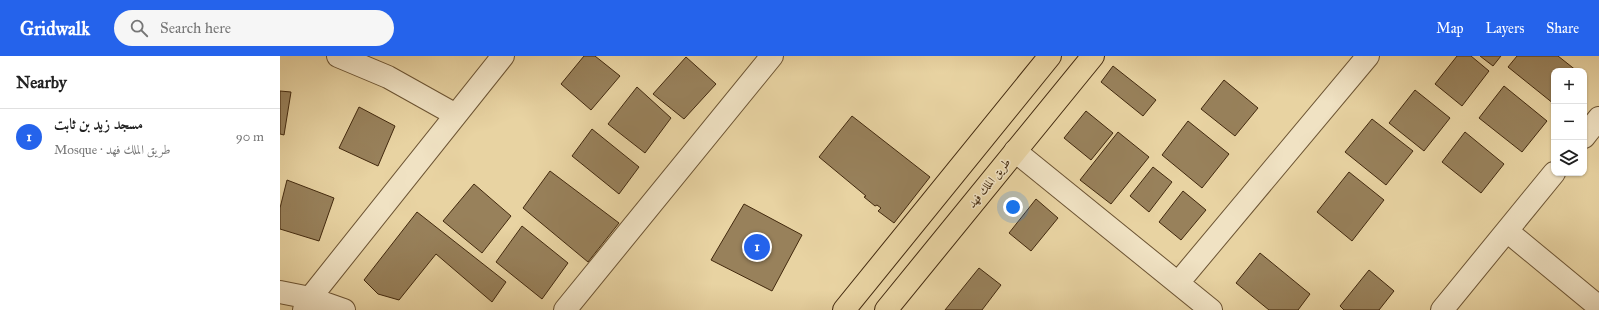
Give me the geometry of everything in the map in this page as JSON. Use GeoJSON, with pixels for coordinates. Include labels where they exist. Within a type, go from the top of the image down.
{"type":"FeatureCollection","features":[{"type":"Feature","properties":{"kind":"main road"},"geometry":{"type":"LineString","coordinates":[[844,310],[1050,56]]}},
{"type":"Feature","properties":{"kind":"main road","name":"طريق الملك فهد"},"geometry":{"type":"LineString","coordinates":[[886,310],[1093,56]]}},
{"type":"Feature","properties":{"kind":"street"},"geometry":{"type":"LineString","coordinates":[[338,56],[388,77],[456,114]]}},
{"type":"Feature","properties":{"kind":"street"},"geometry":{"type":"LineString","coordinates":[[307,304],[503,56]]}},
{"type":"Feature","properties":{"kind":"street"},"geometry":{"type":"LineString","coordinates":[[565,310],[772,56]]}},
{"type":"Feature","properties":{"kind":"street"},"geometry":{"type":"LineString","coordinates":[[1178,283],[1368,56]]}},
{"type":"Feature","properties":{"kind":"street"},"geometry":{"type":"LineString","coordinates":[[1587,133],[1599,118]]}},
{"type":"Feature","properties":{"kind":"street"},"geometry":{"type":"LineString","coordinates":[[1015,151],[1211,310]]}},
{"type":"Feature","properties":{"kind":"street"},"geometry":{"type":"LineString","coordinates":[[1442,310],[1552,176]]}},
{"type":"Feature","properties":{"kind":"street"},"geometry":{"type":"LineString","coordinates":[[1506,231],[1599,307]]}},
{"type":"Feature","properties":{"kind":"street"},"geometry":{"type":"LineString","coordinates":[[280,292],[307,304],[344,310]]}},
{"type":"Feature","properties":{"kind":"building"},"geometry":{"type":"Polygon","coordinates":[[[584,56],[595,56],[620,76],[591,110],[561,84],[584,56]]]}},
{"type":"Feature","properties":{"kind":"building"},"geometry":{"type":"Polygon","coordinates":[[[1457,56],[1471,56],[1489,71],[1462,106],[1435,84],[1457,56]]]}},
{"type":"Feature","properties":{"kind":"building"},"geometry":{"type":"Polygon","coordinates":[[[1480,56],[1501,56],[1493,66],[1480,56]]]}},
{"type":"Feature","properties":{"kind":"building"},"geometry":{"type":"Polygon","coordinates":[[[1517,56],[1558,56],[1573,68],[1551,68],[1551,102],[1508,67],[1517,56]]]}},
{"type":"Feature","properties":{"kind":"building"},"geometry":{"type":"Polygon","coordinates":[[[686,57],[716,84],[684,119],[653,94],[686,57]]]}},
{"type":"Feature","properties":{"kind":"building"},"geometry":{"type":"Polygon","coordinates":[[[1113,66],[1156,100],[1143,116],[1101,82],[1113,66]]]}},
{"type":"Feature","properties":{"kind":"building"},"geometry":{"type":"Polygon","coordinates":[[[1224,80],[1258,108],[1235,136],[1201,109],[1224,80]]]}},
{"type":"Feature","properties":{"kind":"building"},"geometry":{"type":"Polygon","coordinates":[[[1504,86],[1547,121],[1522,152],[1479,118],[1504,86]]]}},
{"type":"Feature","properties":{"kind":"building"},"geometry":{"type":"Polygon","coordinates":[[[637,87],[671,118],[645,153],[608,124],[637,87]]]}},
{"type":"Feature","properties":{"kind":"building"},"geometry":{"type":"Polygon","coordinates":[[[1415,90],[1450,118],[1424,151],[1389,123],[1415,90]]]}},
{"type":"Feature","properties":{"kind":"building"},"geometry":{"type":"Polygon","coordinates":[[[280,91],[291,92],[284,135],[280,134],[280,91]]]}},
{"type":"Feature","properties":{"kind":"building"},"geometry":{"type":"Polygon","coordinates":[[[359,107],[395,126],[378,166],[339,148],[359,107]]]}},
{"type":"Feature","properties":{"kind":"building"},"geometry":{"type":"Polygon","coordinates":[[[1086,111],[1113,133],[1091,160],[1064,138],[1086,111]]]}},
{"type":"Feature","properties":{"kind":"building"},"geometry":{"type":"Polygon","coordinates":[[[852,116],[930,177],[894,223],[878,211],[881,208],[877,205],[875,206],[864,197],[866,196],[819,157],[852,116]]]}},
{"type":"Feature","properties":{"kind":"building"},"geometry":{"type":"Polygon","coordinates":[[[1372,119],[1413,151],[1386,185],[1345,152],[1372,119]]]}},
{"type":"Feature","properties":{"kind":"building"},"geometry":{"type":"Polygon","coordinates":[[[1188,121],[1229,154],[1202,188],[1162,155],[1188,121]]]}},
{"type":"Feature","properties":{"kind":"building"},"geometry":{"type":"Polygon","coordinates":[[[592,129],[639,167],[619,194],[572,156],[592,129]]]}},
{"type":"Feature","properties":{"kind":"building"},"geometry":{"type":"Polygon","coordinates":[[[1118,132],[1149,157],[1111,204],[1080,180],[1118,132]]]}},
{"type":"Feature","properties":{"kind":"building"},"geometry":{"type":"Polygon","coordinates":[[[1465,132],[1504,164],[1481,193],[1442,162],[1465,132]]]}},
{"type":"Feature","properties":{"kind":"building"},"geometry":{"type":"Polygon","coordinates":[[[1153,167],[1172,182],[1149,212],[1130,196],[1153,167]]]}},
{"type":"Feature","properties":{"kind":"building"},"geometry":{"type":"Polygon","coordinates":[[[550,171],[619,223],[588,262],[523,208],[550,171]]]}},
{"type":"Feature","properties":{"kind":"building"},"geometry":{"type":"Polygon","coordinates":[[[1349,172],[1384,200],[1352,241],[1317,212],[1349,172]]]}},
{"type":"Feature","properties":{"kind":"building"},"geometry":{"type":"Polygon","coordinates":[[[287,180],[334,198],[319,241],[280,229],[280,208],[287,180]]]}},
{"type":"Feature","properties":{"kind":"building"},"geometry":{"type":"Polygon","coordinates":[[[474,184],[511,216],[482,253],[443,221],[474,184]]]}},
{"type":"Feature","properties":{"kind":"building"},"geometry":{"type":"Polygon","coordinates":[[[1183,191],[1206,210],[1181,240],[1159,222],[1183,191]]]}},
{"type":"Feature","properties":{"kind":"building"},"geometry":{"type":"Polygon","coordinates":[[[1036,199],[1058,218],[1031,251],[1009,233],[1036,199]]]}},
{"type":"Feature","properties":{"kind":"building"},"geometry":{"type":"Polygon","coordinates":[[[744,204],[802,235],[772,291],[711,260],[744,204]]]}},
{"type":"Feature","properties":{"kind":"building"},"geometry":{"type":"Polygon","coordinates":[[[417,212],[506,282],[492,302],[436,254],[399,300],[378,294],[364,280],[417,212]]]}},
{"type":"Feature","properties":{"kind":"building"},"geometry":{"type":"Polygon","coordinates":[[[522,226],[568,263],[542,299],[496,262],[522,226]]]}},
{"type":"Feature","properties":{"kind":"building"},"geometry":{"type":"Polygon","coordinates":[[[1260,253],[1310,294],[1298,310],[1269,310],[1236,283],[1260,253]]]}},
{"type":"Feature","properties":{"kind":"building"},"geometry":{"type":"Polygon","coordinates":[[[979,268],[1001,285],[982,310],[945,310],[979,268]]]}},
{"type":"Feature","properties":{"kind":"building"},"geometry":{"type":"Polygon","coordinates":[[[1369,270],[1394,291],[1379,310],[1344,310],[1340,306],[1369,270]]]}},
{"type":"Feature","properties":{"kind":"place","name":"مسجد زيد بن ثابت"},"geometry":{"type":"Point","coordinates":[757,247]}}]}
